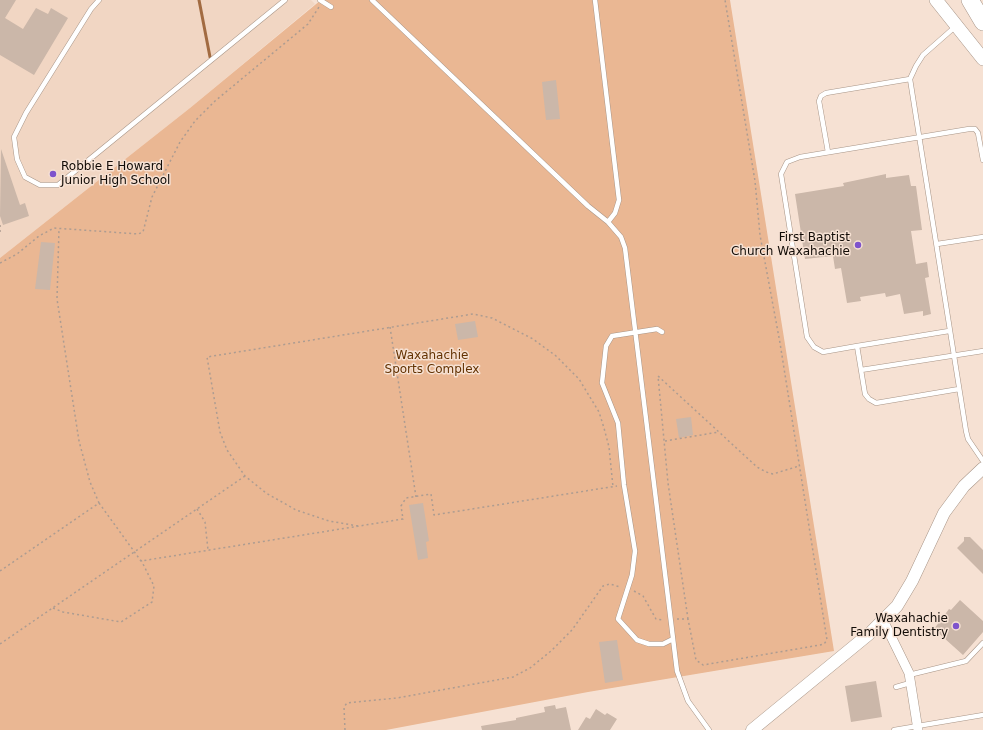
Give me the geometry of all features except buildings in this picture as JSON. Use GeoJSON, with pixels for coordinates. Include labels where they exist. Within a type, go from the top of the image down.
{"type":"FeatureCollection","features":[{"type":"Feature","properties":{"kind":"highway"},"geometry":{"type":"LineString","coordinates":[[970,0],[983,22]]}},
{"type":"Feature","properties":{"kind":"main road"},"geometry":{"type":"LineString","coordinates":[[936,0],[983,60]]}},
{"type":"Feature","properties":{"kind":"street"},"geometry":{"type":"LineString","coordinates":[[752,730],[869,634],[897,606],[912,581],[944,513],[964,486],[983,468]]}},
{"type":"Feature","properties":{"kind":"street"},"geometry":{"type":"LineString","coordinates":[[883,620],[910,679],[917,728]]}},
{"type":"Feature","properties":{"kind":"lane"},"geometry":{"type":"LineString","coordinates":[[99,0],[87,15],[26,113],[14,137],[17,159],[25,177],[40,185],[58,185],[285,0]]}},
{"type":"Feature","properties":{"kind":"lane"},"geometry":{"type":"LineString","coordinates":[[372,0],[588,206],[608,222],[621,237],[625,248],[677,671],[688,702],[709,730]]}},
{"type":"Feature","properties":{"kind":"lane"},"geometry":{"type":"LineString","coordinates":[[595,0],[619,200],[615,213],[608,222]]}},
{"type":"Feature","properties":{"kind":"lane"},"geometry":{"type":"LineString","coordinates":[[322,1],[331,7]]}},
{"type":"Feature","properties":{"kind":"lane"},"geometry":{"type":"LineString","coordinates":[[956,26],[923,55],[910,79],[948,309],[949,331],[953,356],[968,439],[983,461]]}},
{"type":"Feature","properties":{"kind":"lane"},"geometry":{"type":"LineString","coordinates":[[828,152],[819,101],[821,96],[826,92],[910,79]]}},
{"type":"Feature","properties":{"kind":"lane"},"geometry":{"type":"LineString","coordinates":[[949,331],[823,352],[814,347],[807,337],[782,174],[787,162],[800,156],[920,136],[975,129],[978,133],[983,160]]}},
{"type":"Feature","properties":{"kind":"lane"},"geometry":{"type":"LineString","coordinates":[[937,244],[983,237]]}},
{"type":"Feature","properties":{"kind":"lane"},"geometry":{"type":"LineString","coordinates":[[662,332],[657,329],[612,336],[606,346],[602,383],[618,423],[624,485],[635,551],[628,589],[618,619],[637,640],[649,644],[663,644],[673,639]]}},
{"type":"Feature","properties":{"kind":"lane"},"geometry":{"type":"LineString","coordinates":[[857,346],[865,394],[869,399],[876,403],[959,389]]}},
{"type":"Feature","properties":{"kind":"lane"},"geometry":{"type":"LineString","coordinates":[[861,370],[983,351]]}},
{"type":"Feature","properties":{"kind":"lane"},"geometry":{"type":"LineString","coordinates":[[896,686],[910,679],[966,661],[983,643]]}},
{"type":"Feature","properties":{"kind":"lane"},"geometry":{"type":"LineString","coordinates":[[894,730],[917,728],[983,715]]}},
{"type":"Feature","properties":{"kind":"path"},"geometry":{"type":"LineString","coordinates":[[725,0],[755,181],[760,235],[780,343],[800,466],[827,640],[824,644],[703,665],[696,660],[688,619],[668,482],[658,376],[757,467],[766,472],[779,473],[800,466]]}},
{"type":"Feature","properties":{"kind":"path"},"geometry":{"type":"LineString","coordinates":[[0,263],[17,254],[39,236],[54,228],[138,234],[143,232],[152,197],[180,142],[195,121],[215,101],[308,24],[322,1]]}},
{"type":"Feature","properties":{"kind":"path"},"geometry":{"type":"LineString","coordinates":[[0,225],[0,233]]}},
{"type":"Feature","properties":{"kind":"path"},"geometry":{"type":"LineString","coordinates":[[52,608],[63,612],[121,622],[152,602],[154,586],[135,551],[100,503],[90,482],[79,441],[57,299],[59,228]]}},
{"type":"Feature","properties":{"kind":"path"},"geometry":{"type":"LineString","coordinates":[[358,526],[329,521],[296,510],[266,493],[245,476],[227,450],[220,432],[206,357],[473,314],[492,318],[533,339],[556,356],[579,379],[599,412],[609,447],[613,486]]}},
{"type":"Feature","properties":{"kind":"path"},"geometry":{"type":"LineString","coordinates":[[390,327],[416,496]]}},
{"type":"Feature","properties":{"kind":"path"},"geometry":{"type":"LineString","coordinates":[[665,441],[719,432]]}},
{"type":"Feature","properties":{"kind":"path"},"geometry":{"type":"LineString","coordinates":[[0,644],[245,476]]}},
{"type":"Feature","properties":{"kind":"path"},"geometry":{"type":"LineString","coordinates":[[140,560],[403,519],[401,506],[406,498],[416,496],[431,494],[434,515],[624,485]]}},
{"type":"Feature","properties":{"kind":"path"},"geometry":{"type":"LineString","coordinates":[[0,571],[100,503]]}},
{"type":"Feature","properties":{"kind":"path"},"geometry":{"type":"LineString","coordinates":[[197,509],[205,522],[208,550]]}},
{"type":"Feature","properties":{"kind":"path"},"geometry":{"type":"LineString","coordinates":[[345,730],[344,707],[347,703],[397,698],[513,677],[530,668],[551,651],[572,630],[603,586],[610,584],[637,592],[643,596],[656,619],[688,619]]}},
{"type":"Feature","properties":{"kind":"shaded area","name":"Robbie E Howard Junior High School"},"geometry":{"type":"Polygon","coordinates":[[[0,0],[311,0],[315,4],[190,108],[0,258],[0,0]]]}},
{"type":"Feature","properties":{"kind":"green space","name":"Waxahachie Sports Complex"},"geometry":{"type":"Polygon","coordinates":[[[321,0],[730,0],[834,651],[588,692],[386,730],[0,730],[0,258],[190,108],[321,0]]]}},
{"type":"Feature","properties":{"kind":"waterway"},"geometry":{"type":"LineString","coordinates":[[199,0],[210,57]]}},
{"type":"Feature","properties":{"kind":"place","name":"Robbie E Howard Junior High School"},"geometry":{"type":"Point","coordinates":[53,174]}},
{"type":"Feature","properties":{"kind":"place","name":"First Baptist Church Waxahachie"},"geometry":{"type":"Point","coordinates":[858,245]}},
{"type":"Feature","properties":{"kind":"place","name":"Waxahachie Family Dentistry"},"geometry":{"type":"Point","coordinates":[956,626]}}]}
